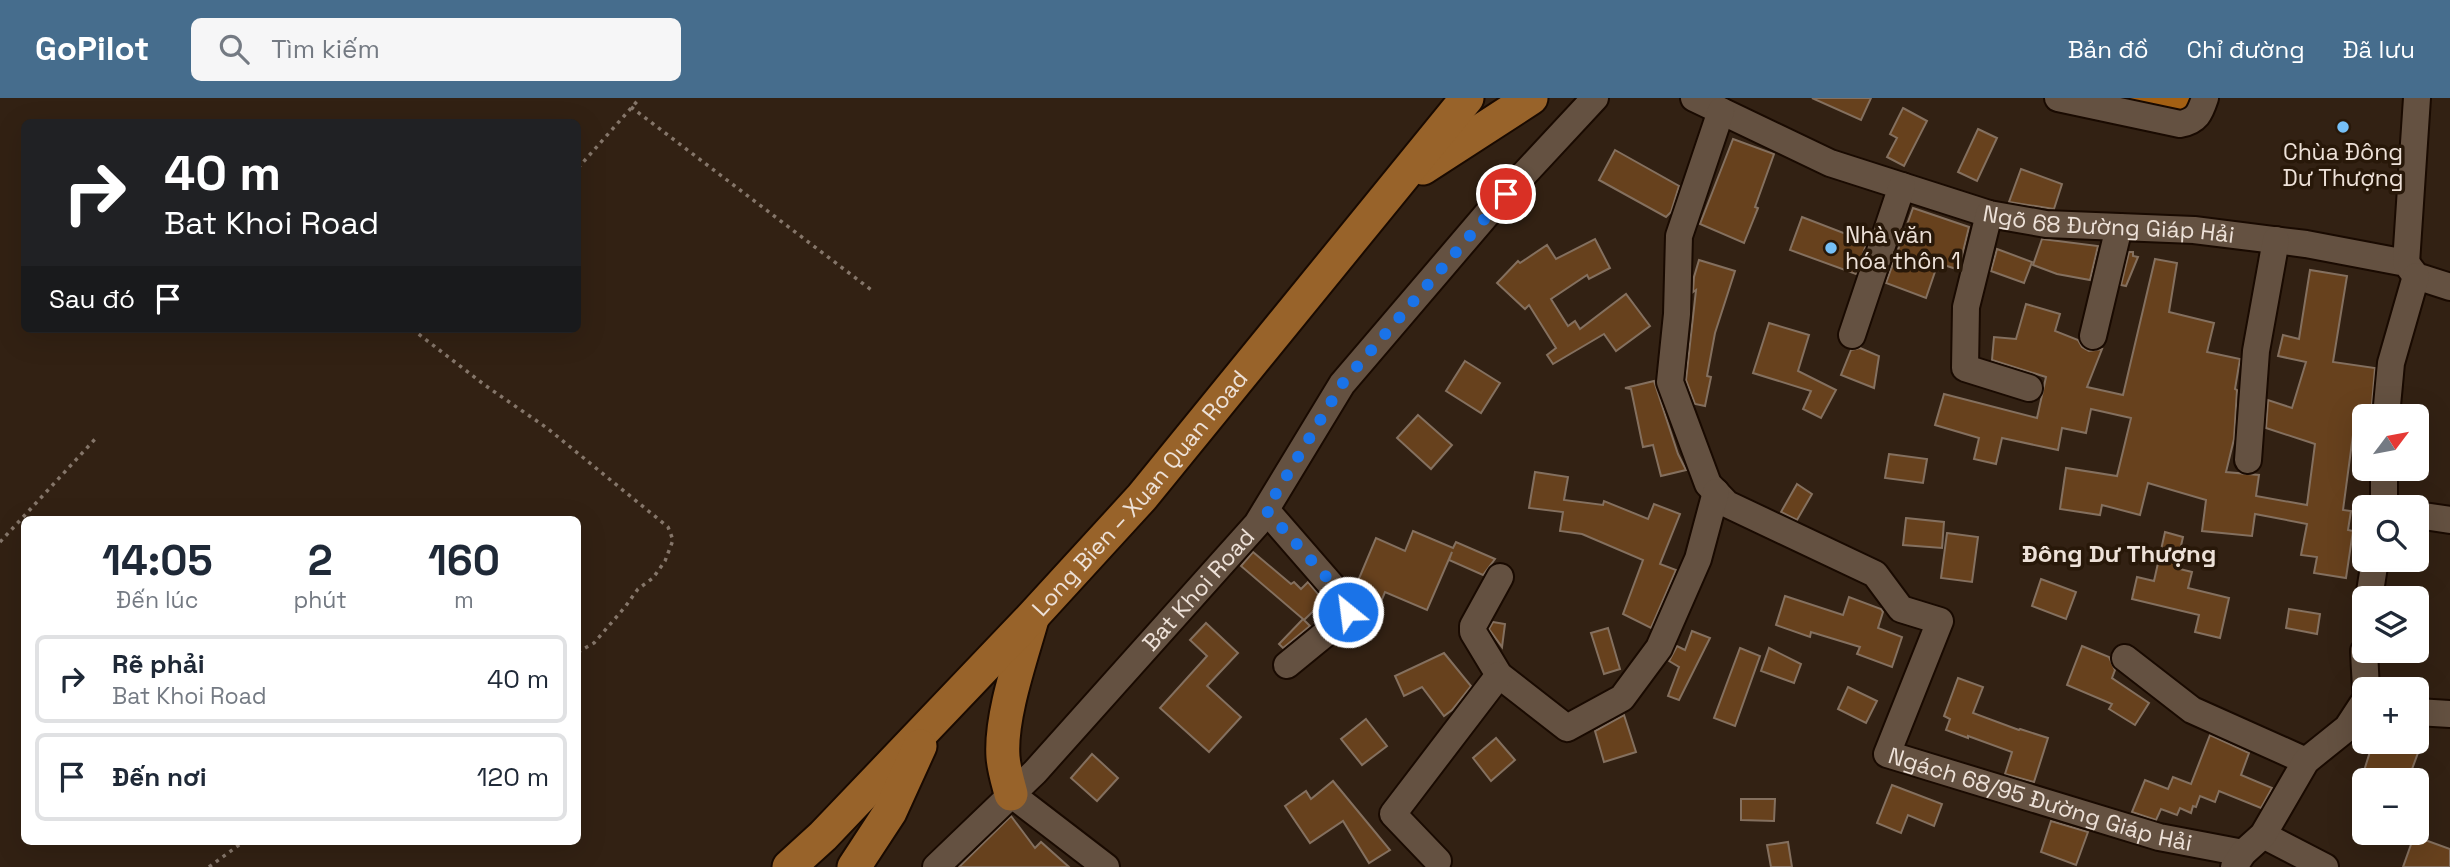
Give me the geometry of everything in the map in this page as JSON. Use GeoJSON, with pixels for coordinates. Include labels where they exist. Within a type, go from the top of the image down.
{"type":"FeatureCollection","features":[{"type":"Feature","properties":{"kind":"main road","name":"Long Bien – Xuan Quan Road"},"geometry":{"type":"LineString","coordinates":[[789,867],[823,836],[1033,616],[1142,497],[1467,98]]}},
{"type":"Feature","properties":{"kind":"main road"},"geometry":{"type":"LineString","coordinates":[[1392,189],[1531,98]]}},
{"type":"Feature","properties":{"kind":"main road"},"geometry":{"type":"LineString","coordinates":[[1011,794],[1004,770],[1004,739],[1008,708],[1033,616]]}},
{"type":"Feature","properties":{"kind":"main road"},"geometry":{"type":"LineString","coordinates":[[854,867],[890,812],[932,721]]}},
{"type":"Feature","properties":{"kind":"street","name":"Bat Khoi Road"},"geometry":{"type":"LineString","coordinates":[[936,867],[1035,772],[1258,524],[1342,384],[1488,213],[1595,98]]}},
{"type":"Feature","properties":{"kind":"street","name":"Ngõ 68 Đường Giáp Hải"},"geometry":{"type":"LineString","coordinates":[[1694,98],[1830,163],[1989,214],[2046,224],[2194,230],[2276,240],[2411,270],[2450,287]]}},
{"type":"Feature","properties":{"kind":"street"},"geometry":{"type":"LineString","coordinates":[[2058,98],[2180,124],[2191,122],[2198,117],[2205,98]]}},
{"type":"Feature","properties":{"kind":"street"},"geometry":{"type":"LineString","coordinates":[[2387,404],[2390,363],[2411,270],[2417,98]]}},
{"type":"Feature","properties":{"kind":"street","name":"Ngách 68/95 Đường Giáp Hải"},"geometry":{"type":"LineString","coordinates":[[1721,111],[1679,236],[1677,314],[1670,382],[1709,484],[1727,504],[1875,574],[1901,610],[1940,621],[1886,754],[2238,860]]}},
{"type":"Feature","properties":{"kind":"street"},"geometry":{"type":"LineString","coordinates":[[1852,335],[1902,186]]}},
{"type":"Feature","properties":{"kind":"street"},"geometry":{"type":"LineString","coordinates":[[1989,214],[1966,307],[1965,368],[2029,388]]}},
{"type":"Feature","properties":{"kind":"street"},"geometry":{"type":"LineString","coordinates":[[2093,336],[2119,227]]}},
{"type":"Feature","properties":{"kind":"street"},"geometry":{"type":"LineString","coordinates":[[2248,460],[2256,351],[2276,240]]}},
{"type":"Feature","properties":{"kind":"street"},"geometry":{"type":"LineString","coordinates":[[1500,578],[1473,626],[1474,632],[1499,675],[1567,728],[1622,698],[1659,648],[1698,559],[1716,492]]}},
{"type":"Feature","properties":{"kind":"street"},"geometry":{"type":"LineString","coordinates":[[1266,510],[1346,602],[1348,612],[1342,621],[1287,665]]}},
{"type":"Feature","properties":{"kind":"street"},"geometry":{"type":"LineString","coordinates":[[2429,517],[2450,520]]}},
{"type":"Feature","properties":{"kind":"street"},"geometry":{"type":"LineString","coordinates":[[2125,658],[2192,710],[2306,761]]}},
{"type":"Feature","properties":{"kind":"street"},"geometry":{"type":"LineString","coordinates":[[1437,865],[1393,814],[1499,675]]}},
{"type":"Feature","properties":{"kind":"street"},"geometry":{"type":"LineString","coordinates":[[2429,713],[2450,715]]}},
{"type":"Feature","properties":{"kind":"street"},"geometry":{"type":"LineString","coordinates":[[2238,860],[2263,835],[2306,761],[2347,728],[2352,720]]}},
{"type":"Feature","properties":{"kind":"street"},"geometry":{"type":"LineString","coordinates":[[1011,794],[1106,867]]}},
{"type":"Feature","properties":{"kind":"street"},"geometry":{"type":"LineString","coordinates":[[2263,835],[2325,867]]}},
{"type":"Feature","properties":{"kind":"path"},"geometry":{"type":"LineString","coordinates":[[581,165],[640,98]]}},
{"type":"Feature","properties":{"kind":"path"},"geometry":{"type":"LineString","coordinates":[[631,107],[874,292]]}},
{"type":"Feature","properties":{"kind":"path"},"geometry":{"type":"LineString","coordinates":[[417,333],[486,386],[547,428],[668,527],[673,540],[665,561],[594,643],[581,650]]}},
{"type":"Feature","properties":{"kind":"path"},"geometry":{"type":"LineString","coordinates":[[24,516],[97,437]]}},
{"type":"Feature","properties":{"kind":"path"},"geometry":{"type":"LineString","coordinates":[[0,542],[21,519]]}},
{"type":"Feature","properties":{"kind":"path"},"geometry":{"type":"LineString","coordinates":[[209,867],[239,845]]}},
{"type":"Feature","properties":{"kind":"shaded area"},"geometry":{"type":"Polygon","coordinates":[[[2093,98],[2195,98],[2191,106],[2177,114],[2093,98]]]}},
{"type":"Feature","properties":{"kind":"building"},"geometry":{"type":"Polygon","coordinates":[[[1812,98],[1871,98],[1861,120],[1812,98]]]}},
{"type":"Feature","properties":{"kind":"building"},"geometry":{"type":"Polygon","coordinates":[[[1903,108],[1927,121],[1904,166],[1887,157],[1897,138],[1890,134],[1903,108]]]}},
{"type":"Feature","properties":{"kind":"building"},"geometry":{"type":"Polygon","coordinates":[[[1978,129],[1997,138],[1977,181],[1958,172],[1978,129]]]}},
{"type":"Feature","properties":{"kind":"building"},"geometry":{"type":"Polygon","coordinates":[[[1733,139],[1774,154],[1744,243],[1700,224],[1733,139]]]}},
{"type":"Feature","properties":{"kind":"building"},"geometry":{"type":"Polygon","coordinates":[[[1615,150],[1679,186],[1671,212],[1666,217],[1599,180],[1615,150]]]}},
{"type":"Feature","properties":{"kind":"building"},"geometry":{"type":"Polygon","coordinates":[[[2021,169],[2062,184],[2054,209],[2009,202],[2021,169]]]}},
{"type":"Feature","properties":{"kind":"building"},"geometry":{"type":"Polygon","coordinates":[[[1913,208],[1969,227],[1961,260],[1956,269],[1938,263],[1926,298],[1886,283],[1913,208]]]}},
{"type":"Feature","properties":{"kind":"building","name":"Nhà văn hóa thôn 1"},"geometry":{"type":"Polygon","coordinates":[[[1802,217],[1867,242],[1856,274],[1790,250],[1802,217]]]}},
{"type":"Feature","properties":{"kind":"building"},"geometry":{"type":"Polygon","coordinates":[[[1595,239],[1610,268],[1589,279],[1587,275],[1551,299],[1568,326],[1575,321],[1580,329],[1626,294],[1650,326],[1616,351],[1604,334],[1553,364],[1547,355],[1556,348],[1529,305],[1525,309],[1497,283],[1518,261],[1520,263],[1547,245],[1556,259],[1595,239]]]}},
{"type":"Feature","properties":{"kind":"building"},"geometry":{"type":"Polygon","coordinates":[[[2042,239],[2098,246],[2090,280],[2057,274],[2033,265],[2042,239]]]}},
{"type":"Feature","properties":{"kind":"building"},"geometry":{"type":"Polygon","coordinates":[[[1997,249],[2032,262],[2024,283],[1991,271],[1997,249]]]}},
{"type":"Feature","properties":{"kind":"building"},"geometry":{"type":"Polygon","coordinates":[[[2129,252],[2138,257],[2126,286],[2121,285],[2129,252]]]}},
{"type":"Feature","properties":{"kind":"building"},"geometry":{"type":"Polygon","coordinates":[[[2155,259],[2177,263],[2169,312],[2214,323],[2207,352],[2240,359],[2235,389],[2234,439],[2226,472],[2259,475],[2256,496],[2307,505],[2315,444],[2266,428],[2268,400],[2292,408],[2306,362],[2278,356],[2283,335],[2299,339],[2310,270],[2347,276],[2333,362],[2375,368],[2372,404],[2352,404],[2352,442],[2343,510],[2351,511],[2348,530],[2352,531],[2346,578],[2314,573],[2317,557],[2301,555],[2307,524],[2255,514],[2252,536],[2202,531],[2206,500],[2148,483],[2140,515],[2102,505],[2100,515],[2060,509],[2066,468],[2117,476],[2131,418],[2091,409],[2086,433],[2062,428],[2058,450],[2002,438],[1996,464],[1974,459],[1979,438],[1935,425],[1944,394],[2037,418],[2046,377],[1992,360],[1994,337],[2016,339],[2026,304],[2060,314],[2055,331],[2078,340],[2082,347],[2089,351],[2102,349],[2087,387],[2123,395],[2155,259]]]}},
{"type":"Feature","properties":{"kind":"building"},"geometry":{"type":"Polygon","coordinates":[[[1699,260],[1735,271],[1715,333],[1705,406],[1695,404],[1686,380],[1696,290],[1693,292],[1694,277],[1699,260]]]}},
{"type":"Feature","properties":{"kind":"building"},"geometry":{"type":"Polygon","coordinates":[[[1769,323],[1809,335],[1798,371],[1836,390],[1821,418],[1803,409],[1811,391],[1753,373],[1769,323]]]}},
{"type":"Feature","properties":{"kind":"building"},"geometry":{"type":"Polygon","coordinates":[[[1860,348],[1879,356],[1874,388],[1841,375],[1851,350],[1860,348]]]}},
{"type":"Feature","properties":{"kind":"building"},"geometry":{"type":"Polygon","coordinates":[[[1465,361],[1500,383],[1481,413],[1446,391],[1465,361]]]}},
{"type":"Feature","properties":{"kind":"building"},"geometry":{"type":"Polygon","coordinates":[[[1654,381],[1678,454],[1686,470],[1661,476],[1653,445],[1643,447],[1631,389],[1625,388],[1654,381]]]}},
{"type":"Feature","properties":{"kind":"building"},"geometry":{"type":"Polygon","coordinates":[[[1418,415],[1452,445],[1431,469],[1397,438],[1418,415]]]}},
{"type":"Feature","properties":{"kind":"building"},"geometry":{"type":"Polygon","coordinates":[[[1889,454],[1927,459],[1923,483],[1885,478],[1889,454]]]}},
{"type":"Feature","properties":{"kind":"building"},"geometry":{"type":"Polygon","coordinates":[[[1535,472],[1568,477],[1564,500],[1603,505],[1604,501],[1648,519],[1654,504],[1680,514],[1660,564],[1676,570],[1651,628],[1623,614],[1643,560],[1582,534],[1560,531],[1563,512],[1529,508],[1535,472]]]}},
{"type":"Feature","properties":{"kind":"building"},"geometry":{"type":"Polygon","coordinates":[[[1797,484],[1812,494],[1797,520],[1781,512],[1797,484]]]}},
{"type":"Feature","properties":{"kind":"building"},"geometry":{"type":"Polygon","coordinates":[[[1906,518],[1944,522],[1942,548],[1903,545],[1906,518]]]}},
{"type":"Feature","properties":{"kind":"building"},"geometry":{"type":"Polygon","coordinates":[[[1413,531],[1453,548],[1456,542],[1495,559],[1483,575],[1449,560],[1452,552],[1427,610],[1385,592],[1378,609],[1362,602],[1355,588],[1376,538],[1405,551],[1413,531]]]}},
{"type":"Feature","properties":{"kind":"building"},"geometry":{"type":"Polygon","coordinates":[[[2165,532],[2183,537],[2176,568],[2192,572],[2188,588],[2229,598],[2220,638],[2195,632],[2199,615],[2132,599],[2137,577],[2154,581],[2165,532]]]}},
{"type":"Feature","properties":{"kind":"building"},"geometry":{"type":"Polygon","coordinates":[[[1947,533],[1978,537],[1972,582],[1941,578],[1947,533]]]}},
{"type":"Feature","properties":{"kind":"building"},"geometry":{"type":"Polygon","coordinates":[[[1253,552],[1291,584],[1294,582],[1301,589],[1308,582],[1324,601],[1304,620],[1310,626],[1283,648],[1279,644],[1303,619],[1241,566],[1253,552]]]}},
{"type":"Feature","properties":{"kind":"building"},"geometry":{"type":"Polygon","coordinates":[[[2041,579],[2076,592],[2066,619],[2032,606],[2041,579]]]}},
{"type":"Feature","properties":{"kind":"building"},"geometry":{"type":"Polygon","coordinates":[[[1785,596],[1843,615],[1849,597],[1881,609],[1883,612],[1878,628],[1902,637],[1892,667],[1857,654],[1860,647],[1811,632],[1810,637],[1776,625],[1785,596]]]}},
{"type":"Feature","properties":{"kind":"building"},"geometry":{"type":"Polygon","coordinates":[[[2289,609],[2320,614],[2317,634],[2286,628],[2289,609]]]}},
{"type":"Feature","properties":{"kind":"building"},"geometry":{"type":"Polygon","coordinates":[[[1493,622],[1505,624],[1502,647],[1489,629],[1493,622]]]}},
{"type":"Feature","properties":{"kind":"building"},"geometry":{"type":"Polygon","coordinates":[[[1206,623],[1238,653],[1207,686],[1241,717],[1209,752],[1160,708],[1207,656],[1190,640],[1206,623]]]}},
{"type":"Feature","properties":{"kind":"building"},"geometry":{"type":"Polygon","coordinates":[[[1608,628],[1620,669],[1604,674],[1591,633],[1608,628]]]}},
{"type":"Feature","properties":{"kind":"building"},"geometry":{"type":"Polygon","coordinates":[[[1692,631],[1710,638],[1679,700],[1668,696],[1679,667],[1669,661],[1677,646],[1685,650],[1692,631]]]}},
{"type":"Feature","properties":{"kind":"building"},"geometry":{"type":"Polygon","coordinates":[[[2082,646],[2109,657],[2115,670],[2112,678],[2149,703],[2135,725],[2109,709],[2112,704],[2067,685],[2082,646]]]}},
{"type":"Feature","properties":{"kind":"building"},"geometry":{"type":"Polygon","coordinates":[[[1740,648],[1760,656],[1735,726],[1714,718],[1740,648]]]}},
{"type":"Feature","properties":{"kind":"building"},"geometry":{"type":"Polygon","coordinates":[[[1769,648],[1801,664],[1794,683],[1761,671],[1769,648]]]}},
{"type":"Feature","properties":{"kind":"building"},"geometry":{"type":"Polygon","coordinates":[[[1444,653],[1471,686],[1444,716],[1422,687],[1404,696],[1395,676],[1444,653]]]}},
{"type":"Feature","properties":{"kind":"building"},"geometry":{"type":"Polygon","coordinates":[[[1958,678],[1983,687],[1973,713],[2048,738],[2034,782],[2005,774],[2012,752],[1946,730],[1950,719],[1944,716],[1958,678]]]}},
{"type":"Feature","properties":{"kind":"building"},"geometry":{"type":"Polygon","coordinates":[[[1848,687],[1877,701],[1866,723],[1838,709],[1848,687]]]}},
{"type":"Feature","properties":{"kind":"building"},"geometry":{"type":"Polygon","coordinates":[[[1624,715],[1636,752],[1604,762],[1595,731],[1624,715]]]}},
{"type":"Feature","properties":{"kind":"building"},"geometry":{"type":"Polygon","coordinates":[[[1366,719],[1387,746],[1362,765],[1341,739],[1366,719]]]}},
{"type":"Feature","properties":{"kind":"building"},"geometry":{"type":"Polygon","coordinates":[[[2210,735],[2249,753],[2241,775],[2272,788],[2261,808],[2219,791],[2215,802],[2200,796],[2191,813],[2180,808],[2177,815],[2161,809],[2156,820],[2132,812],[2145,780],[2168,789],[2173,777],[2191,784],[2210,735]]]}},
{"type":"Feature","properties":{"kind":"building"},"geometry":{"type":"Polygon","coordinates":[[[1496,738],[1515,760],[1491,781],[1473,758],[1496,738]]]}},
{"type":"Feature","properties":{"kind":"building"},"geometry":{"type":"Polygon","coordinates":[[[1092,754],[1118,778],[1097,801],[1071,778],[1092,754]]]}},
{"type":"Feature","properties":{"kind":"building"},"geometry":{"type":"Polygon","coordinates":[[[2369,754],[2418,754],[2412,768],[2365,768],[2369,754]]]}},
{"type":"Feature","properties":{"kind":"building"},"geometry":{"type":"Polygon","coordinates":[[[1333,781],[1390,850],[1369,863],[1343,821],[1310,843],[1285,806],[1306,791],[1311,799],[1333,781]]]}},
{"type":"Feature","properties":{"kind":"building"},"geometry":{"type":"Polygon","coordinates":[[[1892,785],[1942,804],[1934,826],[1908,815],[1901,833],[1877,823],[1892,785]]]}},
{"type":"Feature","properties":{"kind":"building"},"geometry":{"type":"Polygon","coordinates":[[[1741,799],[1775,799],[1774,821],[1741,820],[1741,799]]]}},
{"type":"Feature","properties":{"kind":"building"},"geometry":{"type":"Polygon","coordinates":[[[1011,816],[1035,848],[1041,842],[1069,867],[959,867],[1011,816]]]}},
{"type":"Feature","properties":{"kind":"building"},"geometry":{"type":"Polygon","coordinates":[[[2051,821],[2088,832],[2076,865],[2041,852],[2051,821]]]}},
{"type":"Feature","properties":{"kind":"building"},"geometry":{"type":"Polygon","coordinates":[[[2429,841],[2450,849],[2450,867],[2403,867],[2411,845],[2429,845],[2429,841]]]}},
{"type":"Feature","properties":{"kind":"building"},"geometry":{"type":"Polygon","coordinates":[[[1788,842],[1792,867],[1771,867],[1767,845],[1788,842]]]}},
{"type":"Feature","properties":{"kind":"place","name":"Chùa Đông Dư Thượng"},"geometry":{"type":"Point","coordinates":[2343,127]}},
{"type":"Feature","properties":{"kind":"place","name":"Nhà văn hóa thôn 1"},"geometry":{"type":"Point","coordinates":[1831,248]}},
{"type":"Feature","properties":{"kind":"district","name":"Đông Dư Thượng"},"geometry":{"type":"Point","coordinates":[2119,553]}},
{"type":"Feature","properties":{"kind":"route"},"geometry":{"type":"LineString","coordinates":[[1348,612],[1346,602],[1339,591],[1266,510],[1342,384],[1506,194]]}}]}
